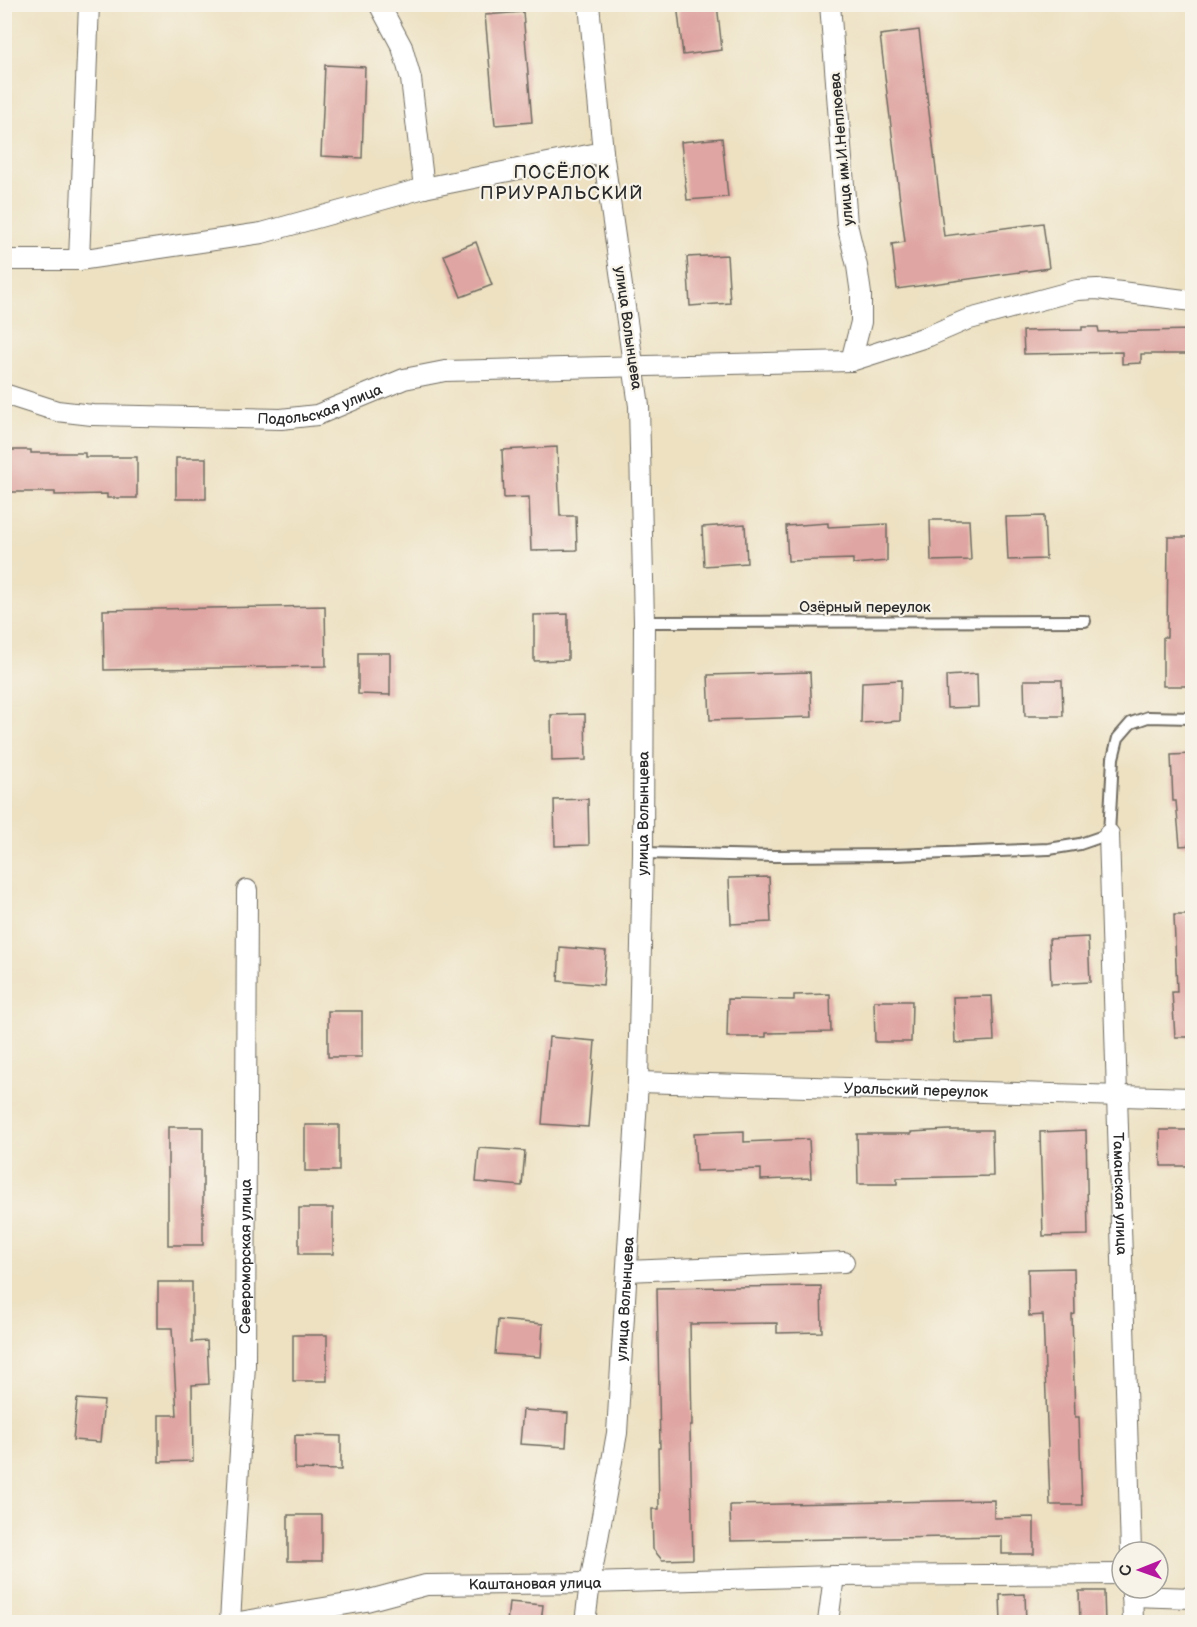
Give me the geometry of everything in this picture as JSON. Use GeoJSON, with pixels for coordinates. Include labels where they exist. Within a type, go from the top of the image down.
{"type":"FeatureCollection","features":[{"type":"Feature","properties":{"kind":"street"},"geometry":{"type":"LineString","coordinates":[[79,260],[89,4]]}},
{"type":"Feature","properties":{"kind":"street"},"geometry":{"type":"LineString","coordinates":[[379,4],[402,47],[411,79],[424,188]]}},
{"type":"Feature","properties":{"kind":"street","name":"улица Волынцева"},"geometry":{"type":"LineString","coordinates":[[585,1623],[617,1433],[627,1271],[638,1082],[643,853],[644,622],[639,406],[603,152],[589,4]]}},
{"type":"Feature","properties":{"kind":"street","name":"улица им.И.Неплюева"},"geometry":{"type":"LineString","coordinates":[[830,4],[847,224],[861,294],[861,322],[852,361]]}},
{"type":"Feature","properties":{"kind":"street"},"geometry":{"type":"LineString","coordinates":[[4,260],[79,260],[262,233],[424,188],[603,152]]}},
{"type":"Feature","properties":{"kind":"street"},"geometry":{"type":"LineString","coordinates":[[634,366],[852,361],[929,336],[966,321],[1077,290],[1097,289],[1192,301]]}},
{"type":"Feature","properties":{"kind":"street","name":"Подольская улица"},"geometry":{"type":"LineString","coordinates":[[4,394],[57,411],[92,415],[281,419],[316,415],[404,380],[445,371],[634,366]]}},
{"type":"Feature","properties":{"kind":"street","name":"Таманская улица"},"geometry":{"type":"LineString","coordinates":[[1109,834],[1131,1540]]}},
{"type":"Feature","properties":{"kind":"street","name":"Североморская улица"},"geometry":{"type":"LineString","coordinates":[[230,1623],[245,1365],[247,890]]}},
{"type":"Feature","properties":{"kind":"street","name":"Уральский переулок"},"geometry":{"type":"LineString","coordinates":[[638,1082],[1192,1098]]}},
{"type":"Feature","properties":{"kind":"street"},"geometry":{"type":"LineString","coordinates":[[627,1271],[844,1262]]}},
{"type":"Feature","properties":{"kind":"street","name":"Каштановая улица"},"geometry":{"type":"LineString","coordinates":[[239,1623],[366,1601],[426,1585],[834,1576],[1110,1574]]}},
{"type":"Feature","properties":{"kind":"street"},"geometry":{"type":"LineString","coordinates":[[828,1623],[834,1576]]}},
{"type":"Feature","properties":{"kind":"street"},"geometry":{"type":"LineString","coordinates":[[1170,1596],[1192,1598]]}},
{"type":"Feature","properties":{"kind":"street"},"geometry":{"type":"LineString","coordinates":[[1132,1600],[1132,1623]]}},
{"type":"Feature","properties":{"kind":"lane","name":"Озёрный переулок"},"geometry":{"type":"LineString","coordinates":[[644,622],[1085,621]]}},
{"type":"Feature","properties":{"kind":"lane"},"geometry":{"type":"LineString","coordinates":[[643,853],[774,856],[906,855],[1048,849],[1080,844],[1109,834],[1113,758],[1118,738],[1131,723],[1148,717],[1192,718]]}},
{"type":"Feature","properties":{"kind":"building"},"geometry":{"type":"Polygon","coordinates":[[[677,4],[717,4],[722,50],[683,55],[677,4]]]}},
{"type":"Feature","properties":{"kind":"building"},"geometry":{"type":"Polygon","coordinates":[[[523,12],[532,122],[495,125],[485,15],[523,12]]]}},
{"type":"Feature","properties":{"kind":"building"},"geometry":{"type":"Polygon","coordinates":[[[919,30],[944,236],[1043,223],[1049,268],[897,289],[892,244],[905,242],[880,35],[919,30]]]}},
{"type":"Feature","properties":{"kind":"building"},"geometry":{"type":"Polygon","coordinates":[[[325,65],[365,67],[362,158],[321,156],[325,65]]]}},
{"type":"Feature","properties":{"kind":"building"},"geometry":{"type":"Polygon","coordinates":[[[722,138],[728,197],[687,200],[681,142],[722,138]]]}},
{"type":"Feature","properties":{"kind":"building"},"geometry":{"type":"Polygon","coordinates":[[[476,242],[492,285],[461,297],[444,255],[476,242]]]}},
{"type":"Feature","properties":{"kind":"building"},"geometry":{"type":"Polygon","coordinates":[[[727,255],[730,303],[690,306],[687,257],[727,255]]]}},
{"type":"Feature","properties":{"kind":"building"},"geometry":{"type":"Polygon","coordinates":[[[1082,327],[1098,327],[1099,332],[1192,330],[1192,354],[1141,354],[1141,363],[1122,364],[1122,352],[1024,354],[1023,331],[1082,330],[1082,327]]]}},
{"type":"Feature","properties":{"kind":"building"},"geometry":{"type":"Polygon","coordinates":[[[557,447],[560,516],[576,516],[577,550],[531,551],[529,497],[504,498],[502,450],[557,447]]]}},
{"type":"Feature","properties":{"kind":"building"},"geometry":{"type":"Polygon","coordinates":[[[4,450],[31,450],[31,453],[85,453],[85,457],[137,457],[137,498],[107,498],[107,494],[55,495],[55,492],[4,492],[4,450]]]}},
{"type":"Feature","properties":{"kind":"building"},"geometry":{"type":"Polygon","coordinates":[[[176,458],[206,458],[206,499],[176,499],[176,458]]]}},
{"type":"Feature","properties":{"kind":"building"},"geometry":{"type":"Polygon","coordinates":[[[1044,516],[1046,559],[1008,560],[1006,517],[1044,516]]]}},
{"type":"Feature","properties":{"kind":"building"},"geometry":{"type":"Polygon","coordinates":[[[930,520],[969,520],[971,560],[931,561],[930,520]]]}},
{"type":"Feature","properties":{"kind":"building"},"geometry":{"type":"Polygon","coordinates":[[[828,523],[828,527],[887,524],[887,561],[853,564],[853,559],[788,561],[786,526],[828,523]]]}},
{"type":"Feature","properties":{"kind":"building"},"geometry":{"type":"Polygon","coordinates":[[[745,524],[747,563],[704,566],[702,527],[745,524]]]}},
{"type":"Feature","properties":{"kind":"building"},"geometry":{"type":"Polygon","coordinates":[[[1168,537],[1192,537],[1192,686],[1163,686],[1163,637],[1167,637],[1168,537]]]}},
{"type":"Feature","properties":{"kind":"building"},"geometry":{"type":"Polygon","coordinates":[[[325,606],[326,666],[104,670],[103,610],[325,606]]]}},
{"type":"Feature","properties":{"kind":"building"},"geometry":{"type":"Polygon","coordinates":[[[568,614],[568,660],[534,661],[534,615],[568,614]]]}},
{"type":"Feature","properties":{"kind":"building"},"geometry":{"type":"Polygon","coordinates":[[[358,653],[390,653],[390,695],[358,694],[358,653]]]}},
{"type":"Feature","properties":{"kind":"building"},"geometry":{"type":"Polygon","coordinates":[[[810,672],[812,717],[710,720],[708,675],[810,672]]]}},
{"type":"Feature","properties":{"kind":"building"},"geometry":{"type":"Polygon","coordinates":[[[977,674],[978,707],[947,708],[946,676],[977,674]]]}},
{"type":"Feature","properties":{"kind":"building"},"geometry":{"type":"Polygon","coordinates":[[[901,680],[900,721],[861,723],[862,682],[901,680]]]}},
{"type":"Feature","properties":{"kind":"building"},"geometry":{"type":"Polygon","coordinates":[[[1024,680],[1062,680],[1063,716],[1025,716],[1024,680]]]}},
{"type":"Feature","properties":{"kind":"building"},"geometry":{"type":"Polygon","coordinates":[[[585,714],[586,760],[552,761],[551,715],[585,714]]]}},
{"type":"Feature","properties":{"kind":"building"},"geometry":{"type":"Polygon","coordinates":[[[1192,754],[1192,845],[1180,846],[1176,801],[1173,801],[1171,755],[1192,754]]]}},
{"type":"Feature","properties":{"kind":"building"},"geometry":{"type":"Polygon","coordinates":[[[588,799],[589,845],[555,846],[554,800],[588,799]]]}},
{"type":"Feature","properties":{"kind":"building"},"geometry":{"type":"Polygon","coordinates":[[[769,877],[771,922],[731,924],[729,878],[769,877]]]}},
{"type":"Feature","properties":{"kind":"building"},"geometry":{"type":"Polygon","coordinates":[[[1174,915],[1192,915],[1192,1037],[1175,1037],[1172,992],[1177,992],[1174,915]]]}},
{"type":"Feature","properties":{"kind":"building"},"geometry":{"type":"Polygon","coordinates":[[[1088,937],[1090,982],[1051,984],[1049,939],[1088,937]]]}},
{"type":"Feature","properties":{"kind":"building"},"geometry":{"type":"Polygon","coordinates":[[[560,947],[606,951],[603,985],[558,981],[560,947]]]}},
{"type":"Feature","properties":{"kind":"building"},"geometry":{"type":"Polygon","coordinates":[[[830,994],[831,1032],[766,1033],[766,1037],[727,1037],[728,999],[794,1000],[794,995],[830,994]]]}},
{"type":"Feature","properties":{"kind":"building"},"geometry":{"type":"Polygon","coordinates":[[[992,996],[994,1041],[955,1043],[953,997],[992,996]]]}},
{"type":"Feature","properties":{"kind":"building"},"geometry":{"type":"Polygon","coordinates":[[[874,1001],[912,1001],[911,1042],[875,1042],[874,1001]]]}},
{"type":"Feature","properties":{"kind":"building"},"geometry":{"type":"Polygon","coordinates":[[[328,1011],[362,1011],[362,1057],[328,1057],[328,1011]]]}},
{"type":"Feature","properties":{"kind":"building"},"geometry":{"type":"Polygon","coordinates":[[[549,1037],[595,1041],[588,1127],[542,1124],[549,1037]]]}},
{"type":"Feature","properties":{"kind":"building"},"geometry":{"type":"Polygon","coordinates":[[[305,1125],[339,1125],[339,1171],[305,1171],[305,1125]]]}},
{"type":"Feature","properties":{"kind":"building"},"geometry":{"type":"Polygon","coordinates":[[[168,1127],[203,1127],[203,1245],[168,1245],[168,1127]]]}},
{"type":"Feature","properties":{"kind":"building"},"geometry":{"type":"Polygon","coordinates":[[[992,1130],[993,1176],[897,1178],[897,1184],[858,1184],[857,1134],[911,1134],[911,1132],[992,1130]]]}},
{"type":"Feature","properties":{"kind":"building"},"geometry":{"type":"Polygon","coordinates":[[[1086,1130],[1088,1235],[1043,1236],[1040,1132],[1086,1130]]]}},
{"type":"Feature","properties":{"kind":"building"},"geometry":{"type":"Polygon","coordinates":[[[1160,1130],[1192,1130],[1192,1166],[1161,1166],[1160,1130]]]}},
{"type":"Feature","properties":{"kind":"building"},"geometry":{"type":"Polygon","coordinates":[[[744,1131],[744,1142],[809,1139],[811,1178],[761,1180],[761,1169],[696,1171],[694,1133],[744,1131]]]}},
{"type":"Feature","properties":{"kind":"building"},"geometry":{"type":"Polygon","coordinates":[[[479,1148],[525,1151],[522,1186],[476,1182],[479,1148]]]}},
{"type":"Feature","properties":{"kind":"building"},"geometry":{"type":"Polygon","coordinates":[[[299,1208],[333,1208],[333,1254],[299,1254],[299,1208]]]}},
{"type":"Feature","properties":{"kind":"building"},"geometry":{"type":"Polygon","coordinates":[[[1074,1268],[1075,1314],[1072,1315],[1075,1417],[1079,1417],[1082,1505],[1050,1505],[1043,1315],[1029,1316],[1028,1269],[1074,1268]]]}},
{"type":"Feature","properties":{"kind":"building"},"geometry":{"type":"Polygon","coordinates":[[[158,1282],[192,1282],[192,1342],[207,1341],[209,1384],[192,1385],[193,1461],[159,1462],[159,1415],[177,1415],[172,1328],[158,1328],[158,1282]]]}},
{"type":"Feature","properties":{"kind":"building"},"geometry":{"type":"Polygon","coordinates":[[[821,1286],[822,1332],[777,1333],[777,1323],[690,1324],[693,1559],[662,1560],[653,1549],[652,1509],[659,1509],[657,1288],[821,1286]]]}},
{"type":"Feature","properties":{"kind":"building"},"geometry":{"type":"Polygon","coordinates":[[[498,1320],[543,1324],[541,1357],[495,1354],[498,1320]]]}},
{"type":"Feature","properties":{"kind":"building"},"geometry":{"type":"Polygon","coordinates":[[[293,1335],[327,1335],[327,1381],[293,1381],[293,1335]]]}},
{"type":"Feature","properties":{"kind":"building"},"geometry":{"type":"Polygon","coordinates":[[[77,1399],[104,1401],[100,1442],[73,1440],[77,1399]]]}},
{"type":"Feature","properties":{"kind":"building"},"geometry":{"type":"Polygon","coordinates":[[[523,1410],[568,1413],[566,1447],[520,1444],[523,1410]]]}},
{"type":"Feature","properties":{"kind":"building"},"geometry":{"type":"Polygon","coordinates":[[[295,1435],[341,1436],[341,1470],[295,1469],[295,1435]]]}},
{"type":"Feature","properties":{"kind":"building"},"geometry":{"type":"Polygon","coordinates":[[[994,1500],[994,1518],[1034,1517],[1034,1554],[1002,1554],[1002,1536],[731,1541],[730,1505],[994,1500]]]}},
{"type":"Feature","properties":{"kind":"building"},"geometry":{"type":"Polygon","coordinates":[[[288,1515],[322,1515],[322,1561],[288,1561],[288,1515]]]}},
{"type":"Feature","properties":{"kind":"building"},"geometry":{"type":"Polygon","coordinates":[[[1079,1591],[1104,1591],[1105,1623],[1080,1623],[1079,1591]]]}},
{"type":"Feature","properties":{"kind":"building"},"geometry":{"type":"Polygon","coordinates":[[[1025,1594],[1026,1623],[1001,1623],[1000,1595],[1025,1594]]]}},
{"type":"Feature","properties":{"kind":"building"},"geometry":{"type":"Polygon","coordinates":[[[509,1602],[543,1605],[541,1623],[507,1623],[509,1602]]]}},
{"type":"Feature","properties":{"kind":"district","name":"ПОСЁЛОК ПРИУРАЛЬСКИЙ"},"geometry":{"type":"Point","coordinates":[562,182]}}]}
